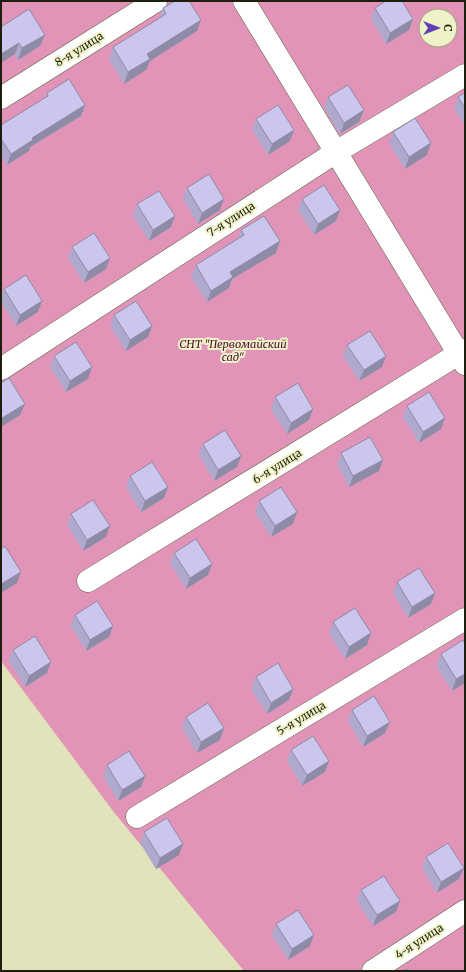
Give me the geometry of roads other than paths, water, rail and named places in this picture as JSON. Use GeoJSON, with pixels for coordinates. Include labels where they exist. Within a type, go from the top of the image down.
{"type":"FeatureCollection","features":[{"type":"Feature","properties":{"kind":"street","name":"8-я улица"},"geometry":{"type":"LineString","coordinates":[[1,98],[156,1]]}},
{"type":"Feature","properties":{"kind":"street"},"geometry":{"type":"LineString","coordinates":[[244,1],[463,356]]}},
{"type":"Feature","properties":{"kind":"street","name":"7-я улица"},"geometry":{"type":"LineString","coordinates":[[1,369],[336,152],[465,75]]}},
{"type":"Feature","properties":{"kind":"street","name":"6-я улица"},"geometry":{"type":"LineString","coordinates":[[88,581],[463,356]]}},
{"type":"Feature","properties":{"kind":"street","name":"5-я улица"},"geometry":{"type":"LineString","coordinates":[[137,817],[465,619]]}},
{"type":"Feature","properties":{"kind":"street","name":"4-я улица"},"geometry":{"type":"LineString","coordinates":[[373,971],[465,911]]}},
{"type":"Feature","properties":{"kind":"park label","name":"СНТ \"Первомайский сад\""},"geometry":{"type":"Point","coordinates":[233,350]}}]}
